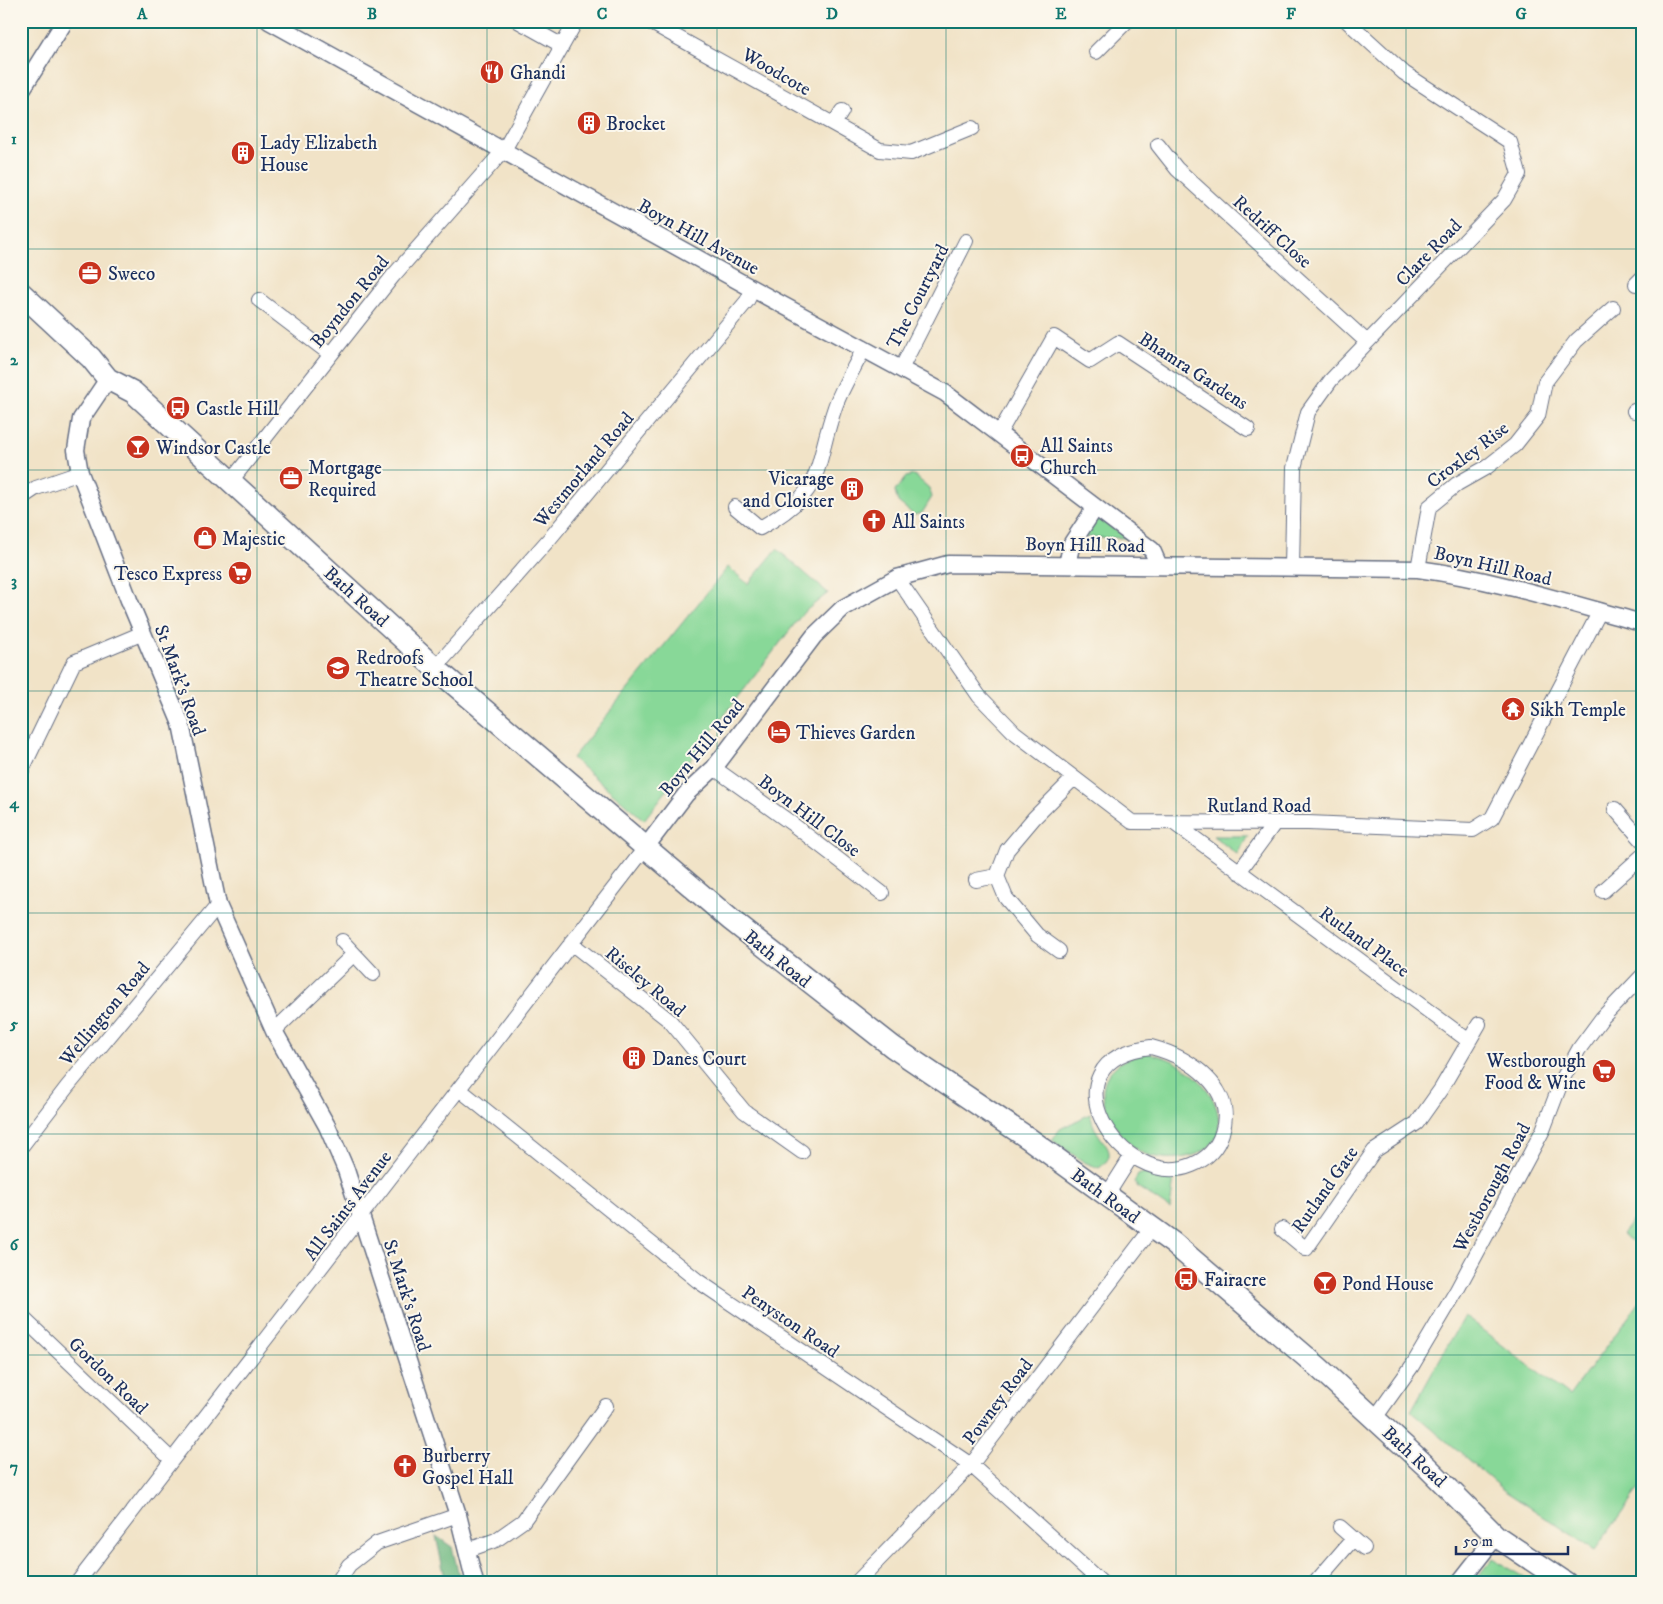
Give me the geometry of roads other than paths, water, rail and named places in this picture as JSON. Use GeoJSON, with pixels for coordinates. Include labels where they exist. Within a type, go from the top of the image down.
{"type":"FeatureCollection","features":[{"type":"Feature","properties":{"kind":"main road","name":"Bath Road"},"geometry":{"type":"LineString","coordinates":[[21,293],[91,358],[108,379],[133,392],[435,668],[645,848],[795,972],[894,1047],[1028,1138],[1152,1228],[1251,1308],[1374,1418],[1426,1466],[1496,1536],[1566,1583]]}},
{"type":"Feature","properties":{"kind":"street"},"geometry":{"type":"LineString","coordinates":[[21,91],[64,21]]}},
{"type":"Feature","properties":{"kind":"street","name":"Boyn Hill Avenue"},"geometry":{"type":"LineString","coordinates":[[269,21],[945,393],[1000,432],[1095,508],[1152,550],[1159,566]]}},
{"type":"Feature","properties":{"kind":"street"},"geometry":{"type":"LineString","coordinates":[[518,21],[562,45]]}},
{"type":"Feature","properties":{"kind":"street","name":"Boyndon Road"},"geometry":{"type":"LineString","coordinates":[[230,481],[394,276],[504,150],[576,21]]}},
{"type":"Feature","properties":{"kind":"street","name":"Woodcote"},"geometry":{"type":"LineString","coordinates":[[648,21],[880,150],[911,153],[972,128]]}},
{"type":"Feature","properties":{"kind":"street"},"geometry":{"type":"LineString","coordinates":[[1096,52],[1127,21]]}},
{"type":"Feature","properties":{"kind":"street","name":"Clare Road"},"geometry":{"type":"LineString","coordinates":[[1292,568],[1294,468],[1308,412],[1331,380],[1504,200],[1519,174],[1510,142],[1404,73],[1347,21]]}},
{"type":"Feature","properties":{"kind":"street"},"geometry":{"type":"LineString","coordinates":[[834,124],[842,111]]}},
{"type":"Feature","properties":{"kind":"street","name":"Redriff Close"},"geometry":{"type":"LineString","coordinates":[[1158,145],[1177,170],[1367,342]]}},
{"type":"Feature","properties":{"kind":"street","name":"The Courtyard"},"geometry":{"type":"LineString","coordinates":[[902,368],[966,241]]}},
{"type":"Feature","properties":{"kind":"street","name":"Westmorland Road"},"geometry":{"type":"LineString","coordinates":[[435,668],[551,537],[747,301],[753,289]]}},
{"type":"Feature","properties":{"kind":"street"},"geometry":{"type":"LineString","coordinates":[[259,300],[330,354]]}},
{"type":"Feature","properties":{"kind":"street","name":"Croxley Rise"},"geometry":{"type":"LineString","coordinates":[[1418,569],[1429,507],[1457,484],[1487,467],[1515,445],[1538,416],[1546,382],[1550,376],[1576,341],[1613,308]]}},
{"type":"Feature","properties":{"kind":"street","name":"Bhamra Gardens"},"geometry":{"type":"LineString","coordinates":[[1000,432],[1054,337],[1090,361],[1118,343],[1248,429]]}},
{"type":"Feature","properties":{"kind":"street"},"geometry":{"type":"LineString","coordinates":[[736,507],[760,528],[786,514],[804,497],[817,476],[836,406],[864,348]]}},
{"type":"Feature","properties":{"kind":"street","name":"St Mark's Road"},"geometry":{"type":"LineString","coordinates":[[108,379],[81,419],[76,450],[80,473],[181,724],[218,904],[274,1030],[326,1126],[346,1170],[458,1516],[475,1583]]}},
{"type":"Feature","properties":{"kind":"street"},"geometry":{"type":"LineString","coordinates":[[21,498],[36,488],[80,473]]}},
{"type":"Feature","properties":{"kind":"street"},"geometry":{"type":"LineString","coordinates":[[1067,564],[1072,543],[1095,508]]}},
{"type":"Feature","properties":{"kind":"street","name":"Boyn Hill Road"},"geometry":{"type":"LineString","coordinates":[[645,848],[686,794],[714,768],[814,636],[843,608],[897,578],[948,564],[1418,569],[1453,574],[1642,623]]}},
{"type":"Feature","properties":{"kind":"street","name":"Rutland Road"},"geometry":{"type":"LineString","coordinates":[[897,578],[979,696],[1014,732],[1073,779],[1132,822],[1392,825],[1473,830],[1492,818],[1600,611]]}},
{"type":"Feature","properties":{"kind":"street"},"geometry":{"type":"LineString","coordinates":[[21,772],[74,662],[143,633]]}},
{"type":"Feature","properties":{"kind":"street","name":"Boyn Hill Close"},"geometry":{"type":"LineString","coordinates":[[714,768],[791,822],[882,893]]}},
{"type":"Feature","properties":{"kind":"street"},"geometry":{"type":"LineString","coordinates":[[1059,951],[1037,935],[1006,898],[997,876],[1007,850],[1034,818],[1073,779]]}},
{"type":"Feature","properties":{"kind":"street"},"geometry":{"type":"LineString","coordinates":[[1615,809],[1642,840]]}},
{"type":"Feature","properties":{"kind":"street","name":"Rutland Place"},"geometry":{"type":"LineString","coordinates":[[1174,823],[1468,1041]]}},
{"type":"Feature","properties":{"kind":"street"},"geometry":{"type":"LineString","coordinates":[[1239,872],[1274,824]]}},
{"type":"Feature","properties":{"kind":"street","name":"All Saints Avenue"},"geometry":{"type":"LineString","coordinates":[[77,1583],[645,848]]}},
{"type":"Feature","properties":{"kind":"street"},"geometry":{"type":"LineString","coordinates":[[1603,891],[1642,856]]}},
{"type":"Feature","properties":{"kind":"street"},"geometry":{"type":"LineString","coordinates":[[976,880],[997,876]]}},
{"type":"Feature","properties":{"kind":"street","name":"Wellington Road"},"geometry":{"type":"LineString","coordinates":[[21,1147],[67,1087],[218,904]]}},
{"type":"Feature","properties":{"kind":"street"},"geometry":{"type":"LineString","coordinates":[[342,940],[373,974]]}},
{"type":"Feature","properties":{"kind":"street","name":"Riseley Road"},"geometry":{"type":"LineString","coordinates":[[571,943],[670,1021],[744,1111],[802,1152]]}},
{"type":"Feature","properties":{"kind":"street"},"geometry":{"type":"LineString","coordinates":[[274,1030],[354,954]]}},
{"type":"Feature","properties":{"kind":"street","name":"Westborough Road"},"geometry":{"type":"LineString","coordinates":[[1374,1418],[1412,1366],[1457,1290],[1543,1130],[1562,1080],[1579,1049],[1602,1018],[1642,976]]}},
{"type":"Feature","properties":{"kind":"street"},"geometry":{"type":"LineString","coordinates":[[1468,1041],[1479,1024]]}},
{"type":"Feature","properties":{"kind":"street","name":"Rutland Gate"},"geometry":{"type":"LineString","coordinates":[[1282,1229],[1306,1249],[1374,1151],[1417,1123],[1441,1089],[1468,1041]]}},
{"type":"Feature","properties":{"kind":"street"},"geometry":{"type":"LineString","coordinates":[[1152,1047],[1182,1057],[1196,1068],[1220,1094],[1226,1111],[1221,1138],[1215,1149],[1206,1158],[1190,1166],[1162,1167],[1131,1156],[1112,1137],[1098,1108],[1096,1094],[1103,1070],[1111,1060],[1126,1051],[1152,1047]]}},
{"type":"Feature","properties":{"kind":"street","name":"Penyston Road"},"geometry":{"type":"LineString","coordinates":[[459,1090],[698,1281],[971,1466],[1102,1583]]}},
{"type":"Feature","properties":{"kind":"street"},"geometry":{"type":"LineString","coordinates":[[1106,1195],[1131,1156]]}},
{"type":"Feature","properties":{"kind":"street","name":"Powney Road"},"geometry":{"type":"LineString","coordinates":[[856,1583],[971,1466],[1152,1228]]}},
{"type":"Feature","properties":{"kind":"street","name":"Gordon Road"},"geometry":{"type":"LineString","coordinates":[[21,1316],[172,1460]]}},
{"type":"Feature","properties":{"kind":"street"},"geometry":{"type":"LineString","coordinates":[[468,1550],[496,1540],[524,1520],[606,1406]]}},
{"type":"Feature","properties":{"kind":"street"},"geometry":{"type":"LineString","coordinates":[[336,1583],[349,1565],[377,1543],[458,1516]]}},
{"type":"Feature","properties":{"kind":"street"},"geometry":{"type":"LineString","coordinates":[[1315,1583],[1358,1544],[1340,1527]]}},
{"type":"Feature","properties":{"kind":"street"},"geometry":{"type":"LineString","coordinates":[[1459,1583],[1496,1536]]}},
{"type":"Feature","properties":{"kind":"place","name":"Ghandi"},"geometry":{"type":"Point","coordinates":[492,72]}},
{"type":"Feature","properties":{"kind":"place","name":"Brocket"},"geometry":{"type":"Point","coordinates":[589,123]}},
{"type":"Feature","properties":{"kind":"place","name":"Lady Elizabeth House"},"geometry":{"type":"Point","coordinates":[243,153]}},
{"type":"Feature","properties":{"kind":"place","name":"Sweco"},"geometry":{"type":"Point","coordinates":[90,273]}},
{"type":"Feature","properties":{"kind":"place","name":"Castle Hill"},"geometry":{"type":"Point","coordinates":[178,408]}},
{"type":"Feature","properties":{"kind":"place","name":"Windsor Castle"},"geometry":{"type":"Point","coordinates":[138,447]}},
{"type":"Feature","properties":{"kind":"place","name":"All Saints Church"},"geometry":{"type":"Point","coordinates":[1022,456]}},
{"type":"Feature","properties":{"kind":"place","name":"Mortgage Required"},"geometry":{"type":"Point","coordinates":[291,478]}},
{"type":"Feature","properties":{"kind":"place","name":"Vicarage and Cloister"},"geometry":{"type":"Point","coordinates":[852,489]}},
{"type":"Feature","properties":{"kind":"place","name":"All Saints"},"geometry":{"type":"Point","coordinates":[874,521]}},
{"type":"Feature","properties":{"kind":"place","name":"Majestic"},"geometry":{"type":"Point","coordinates":[205,538]}},
{"type":"Feature","properties":{"kind":"place","name":"Tesco Express"},"geometry":{"type":"Point","coordinates":[240,573]}},
{"type":"Feature","properties":{"kind":"place","name":"Redroofs Theatre School"},"geometry":{"type":"Point","coordinates":[338,668]}},
{"type":"Feature","properties":{"kind":"place","name":"Sikh Temple"},"geometry":{"type":"Point","coordinates":[1513,709]}},
{"type":"Feature","properties":{"kind":"place","name":"Thieves Garden"},"geometry":{"type":"Point","coordinates":[779,732]}},
{"type":"Feature","properties":{"kind":"place","name":"Danes Court"},"geometry":{"type":"Point","coordinates":[634,1058]}},
{"type":"Feature","properties":{"kind":"place","name":"Westborough Food & Wine"},"geometry":{"type":"Point","coordinates":[1604,1071]}},
{"type":"Feature","properties":{"kind":"place","name":"Fairacre"},"geometry":{"type":"Point","coordinates":[1186,1279]}},
{"type":"Feature","properties":{"kind":"place","name":"Pond House"},"geometry":{"type":"Point","coordinates":[1325,1283]}},
{"type":"Feature","properties":{"kind":"place","name":"Burberry Gospel Hall"},"geometry":{"type":"Point","coordinates":[405,1466]}}]}
